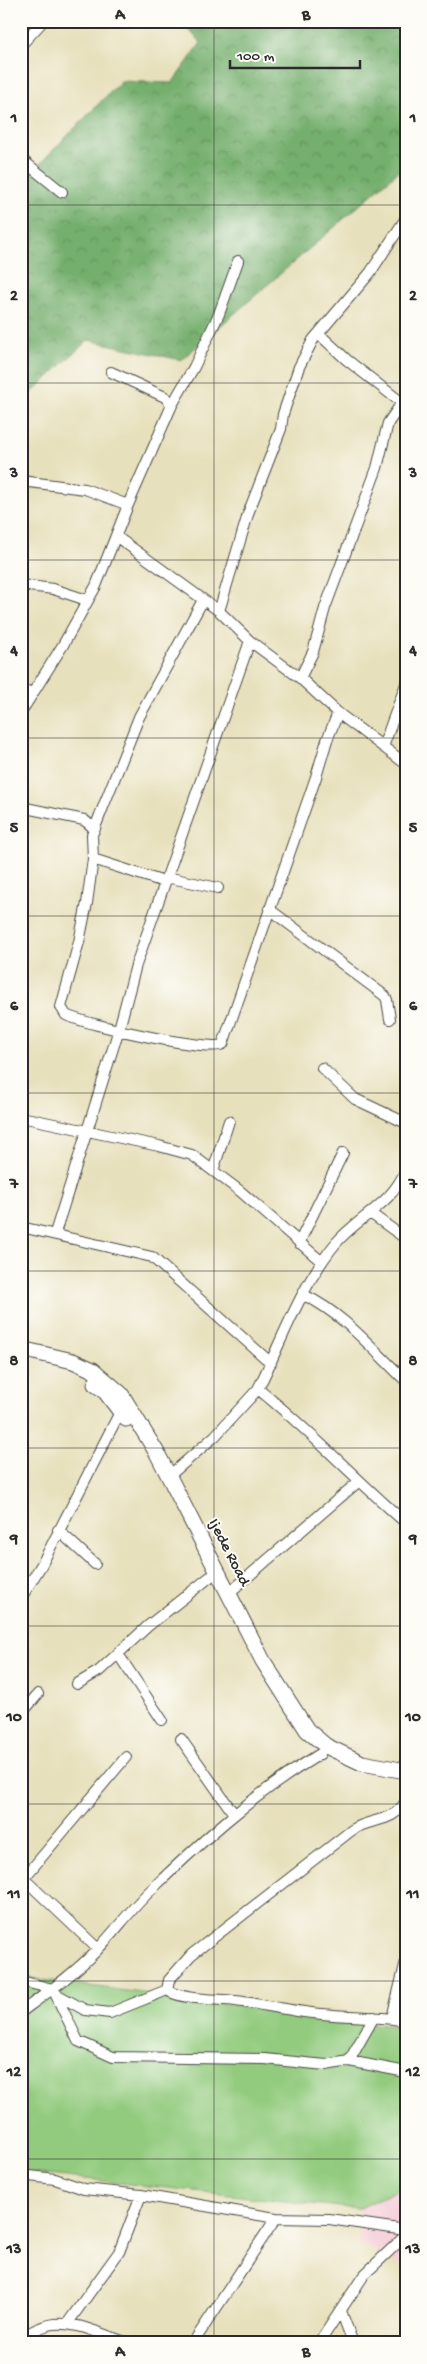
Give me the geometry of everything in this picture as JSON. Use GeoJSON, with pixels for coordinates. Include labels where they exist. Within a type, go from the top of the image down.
{"type":"FeatureCollection","features":[{"type":"Feature","properties":{"kind":"main road","name":"Ijede Road"},"geometry":{"type":"LineString","coordinates":[[21,1349],[73,1361],[110,1382],[121,1394],[169,1476],[263,1661],[307,1730],[326,1746],[362,1763],[406,1771]]}},
{"type":"Feature","properties":{"kind":"main road","name":"Ijede Road"},"geometry":{"type":"LineString","coordinates":[[21,1358],[69,1370],[88,1379],[104,1390],[121,1410],[150,1459],[266,1684],[300,1737],[320,1754],[358,1772],[406,1781]]}},
{"type":"Feature","properties":{"kind":"street"},"geometry":{"type":"LineString","coordinates":[[21,45],[43,21]]}},
{"type":"Feature","properties":{"kind":"street"},"geometry":{"type":"LineString","coordinates":[[21,159],[62,192]]}},
{"type":"Feature","properties":{"kind":"street"},"geometry":{"type":"LineString","coordinates":[[219,611],[249,511],[281,429],[283,414],[299,367],[319,334],[370,273],[406,218]]}},
{"type":"Feature","properties":{"kind":"street"},"geometry":{"type":"LineString","coordinates":[[21,712],[63,646],[96,586],[128,505],[172,405],[194,367],[219,314],[238,261]]}},
{"type":"Feature","properties":{"kind":"street"},"geometry":{"type":"LineString","coordinates":[[300,678],[312,652],[325,608],[374,477],[388,423],[404,402],[347,360],[319,334]]}},
{"type":"Feature","properties":{"kind":"street"},"geometry":{"type":"LineString","coordinates":[[111,372],[165,397],[172,405]]}},
{"type":"Feature","properties":{"kind":"street"},"geometry":{"type":"LineString","coordinates":[[21,481],[85,489],[128,505]]}},
{"type":"Feature","properties":{"kind":"street"},"geometry":{"type":"LineString","coordinates":[[116,537],[219,611],[250,641],[300,678],[338,713],[406,764]]}},
{"type":"Feature","properties":{"kind":"street"},"geometry":{"type":"LineString","coordinates":[[21,585],[54,589],[87,600]]}},
{"type":"Feature","properties":{"kind":"street"},"geometry":{"type":"LineString","coordinates":[[203,600],[139,717],[92,835],[93,859],[79,942],[61,1007],[64,1012],[70,1017],[166,1040],[215,1047],[221,1046],[338,713]]}},
{"type":"Feature","properties":{"kind":"street"},"geometry":{"type":"LineString","coordinates":[[55,1234],[119,1029],[136,965],[250,641]]}},
{"type":"Feature","properties":{"kind":"street"},"geometry":{"type":"LineString","coordinates":[[384,747],[406,684]]}},
{"type":"Feature","properties":{"kind":"street"},"geometry":{"type":"LineString","coordinates":[[21,689],[32,693]]}},
{"type":"Feature","properties":{"kind":"street"},"geometry":{"type":"LineString","coordinates":[[21,807],[84,820],[95,829]]}},
{"type":"Feature","properties":{"kind":"street"},"geometry":{"type":"LineString","coordinates":[[93,859],[165,880],[218,888]]}},
{"type":"Feature","properties":{"kind":"street"},"geometry":{"type":"LineString","coordinates":[[269,910],[384,996],[388,1000],[390,1019]]}},
{"type":"Feature","properties":{"kind":"street"},"geometry":{"type":"LineString","coordinates":[[322,1068],[355,1099],[406,1123]]}},
{"type":"Feature","properties":{"kind":"street"},"geometry":{"type":"LineString","coordinates":[[21,1117],[178,1150],[192,1155],[322,1262]]}},
{"type":"Feature","properties":{"kind":"street"},"geometry":{"type":"LineString","coordinates":[[213,1171],[229,1121]]}},
{"type":"Feature","properties":{"kind":"street"},"geometry":{"type":"LineString","coordinates":[[299,1243],[343,1153]]}},
{"type":"Feature","properties":{"kind":"street"},"geometry":{"type":"LineString","coordinates":[[169,1476],[215,1436],[258,1388],[322,1262],[336,1243],[399,1185],[406,1169]]}},
{"type":"Feature","properties":{"kind":"street"},"geometry":{"type":"LineString","coordinates":[[370,1213],[406,1239]]}},
{"type":"Feature","properties":{"kind":"street"},"geometry":{"type":"LineString","coordinates":[[21,1227],[152,1257],[271,1363]]}},
{"type":"Feature","properties":{"kind":"street"},"geometry":{"type":"LineString","coordinates":[[304,1295],[324,1304],[346,1322],[406,1381]]}},
{"type":"Feature","properties":{"kind":"street"},"geometry":{"type":"LineString","coordinates":[[258,1388],[310,1432],[358,1482],[406,1523]]}},
{"type":"Feature","properties":{"kind":"street"},"geometry":{"type":"LineString","coordinates":[[21,1598],[121,1410]]}},
{"type":"Feature","properties":{"kind":"street"},"geometry":{"type":"LineString","coordinates":[[229,1594],[358,1482]]}},
{"type":"Feature","properties":{"kind":"street"},"geometry":{"type":"LineString","coordinates":[[58,1530],[95,1564]]}},
{"type":"Feature","properties":{"kind":"street"},"geometry":{"type":"LineString","coordinates":[[78,1684],[99,1671],[148,1626],[210,1577]]}},
{"type":"Feature","properties":{"kind":"street"},"geometry":{"type":"LineString","coordinates":[[118,1654],[162,1720]]}},
{"type":"Feature","properties":{"kind":"street"},"geometry":{"type":"LineString","coordinates":[[21,1714],[38,1694]]}},
{"type":"Feature","properties":{"kind":"street"},"geometry":{"type":"LineString","coordinates":[[181,1738],[234,1814]]}},
{"type":"Feature","properties":{"kind":"street"},"geometry":{"type":"LineString","coordinates":[[21,2012],[55,1992],[98,1949],[150,1891],[234,1814],[278,1780],[320,1754]]}},
{"type":"Feature","properties":{"kind":"street"},"geometry":{"type":"LineString","coordinates":[[98,1949],[22,1877],[126,1757]]}},
{"type":"Feature","properties":{"kind":"street"},"geometry":{"type":"LineString","coordinates":[[167,1990],[168,1980],[191,1955],[352,1830],[358,1826],[395,1816],[406,1801]]}},
{"type":"Feature","properties":{"kind":"street"},"geometry":{"type":"LineString","coordinates":[[392,2018],[406,1961]]}},
{"type":"Feature","properties":{"kind":"street"},"geometry":{"type":"LineString","coordinates":[[21,1981],[55,1992],[85,2010],[110,2013],[167,1990]]}},
{"type":"Feature","properties":{"kind":"street"},"geometry":{"type":"LineString","coordinates":[[167,1990],[171,1993],[189,1997],[278,2006],[320,2014],[392,2018],[406,2021]]}},
{"type":"Feature","properties":{"kind":"street"},"geometry":{"type":"LineString","coordinates":[[55,1992],[78,2041],[113,2057],[265,2059],[326,2065],[349,2061],[406,2072]]}},
{"type":"Feature","properties":{"kind":"street"},"geometry":{"type":"LineString","coordinates":[[349,2061],[374,2017]]}},
{"type":"Feature","properties":{"kind":"street"},"geometry":{"type":"LineString","coordinates":[[21,2175],[55,2179],[84,2190],[141,2195],[276,2218],[329,2219],[406,2230]]}},
{"type":"Feature","properties":{"kind":"street"},"geometry":{"type":"LineString","coordinates":[[67,2324],[119,2252],[141,2195]]}},
{"type":"Feature","properties":{"kind":"street"},"geometry":{"type":"LineString","coordinates":[[193,2343],[276,2218]]}},
{"type":"Feature","properties":{"kind":"street"},"geometry":{"type":"LineString","coordinates":[[319,2343],[364,2275],[406,2234]]}},
{"type":"Feature","properties":{"kind":"street"},"geometry":{"type":"LineString","coordinates":[[341,2310],[353,2343]]}},
{"type":"Feature","properties":{"kind":"street"},"geometry":{"type":"LineString","coordinates":[[21,2337],[43,2326],[55,2323],[67,2324],[129,2343]]}},
{"type":"Feature","properties":{"kind":"shaded area"},"geometry":{"type":"Polygon","coordinates":[[[406,2186],[406,2266],[359,2243],[358,2209],[406,2186]]]}},
{"type":"Feature","properties":{"kind":"green space"},"geometry":{"type":"Polygon","coordinates":[[[181,21],[406,21],[406,165],[181,360],[88,340],[21,403],[21,183],[121,81],[172,83],[201,43],[181,21]]]}},
{"type":"Feature","properties":{"kind":"green space"},"geometry":{"type":"Polygon","coordinates":[[[21,1977],[406,2028],[406,2186],[358,2209],[21,2172],[21,1977]]]}}]}
